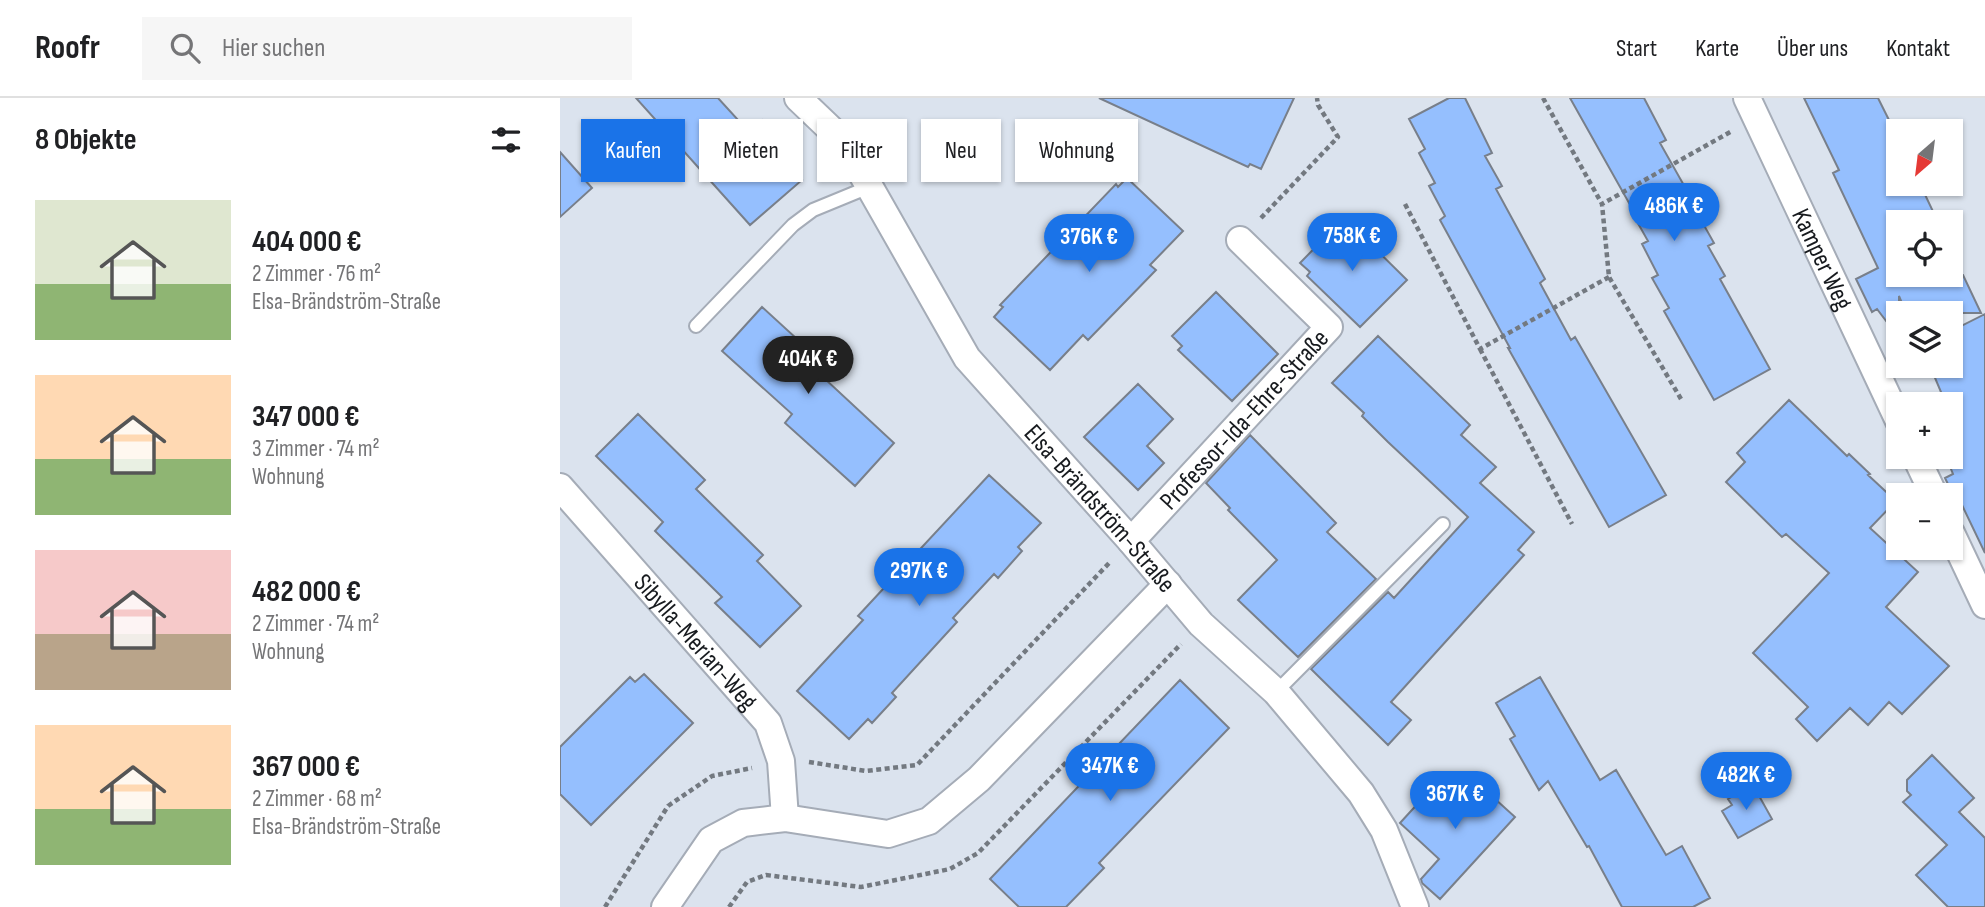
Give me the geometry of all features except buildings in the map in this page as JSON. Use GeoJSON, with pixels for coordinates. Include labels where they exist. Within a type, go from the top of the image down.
{"type":"FeatureCollection","features":[{"type":"Feature","properties":{"kind":"street","name":"Elsa-Brändström-Straße"},"geometry":{"type":"LineString","coordinates":[[798,98],[844,142],[967,358],[1131,541],[1201,624],[1276,692],[1361,793],[1384,830],[1415,907]]}},
{"type":"Feature","properties":{"kind":"street","name":"Kamper Weg"},"geometry":{"type":"LineString","coordinates":[[1752,108],[1886,393]]}},
{"type":"Feature","properties":{"kind":"street","name":"Professor-Ida-Ehre-Straße"},"geometry":{"type":"LineString","coordinates":[[1131,541],[1329,327],[1240,240]]}},
{"type":"Feature","properties":{"kind":"street","name":"Sibylla-Merian-Weg"},"geometry":{"type":"LineString","coordinates":[[560,486],[768,723],[782,761],[785,818]]}},
{"type":"Feature","properties":{"kind":"street"},"geometry":{"type":"LineString","coordinates":[[1963,558],[1985,605]]}},
{"type":"Feature","properties":{"kind":"street"},"geometry":{"type":"LineString","coordinates":[[665,907],[711,840],[743,823],[785,818],[888,834],[929,821],[979,779],[1168,584]]}},
{"type":"Feature","properties":{"kind":"lane"},"geometry":{"type":"LineString","coordinates":[[696,326],[793,225],[813,210],[869,187]]}},
{"type":"Feature","properties":{"kind":"lane"},"geometry":{"type":"LineString","coordinates":[[1276,692],[1443,524]]}},
{"type":"Feature","properties":{"kind":"path"},"geometry":{"type":"LineString","coordinates":[[1240,240],[1338,138],[1318,105],[1317,98]]}},
{"type":"Feature","properties":{"kind":"path"},"geometry":{"type":"LineString","coordinates":[[1543,98],[1602,204],[1609,277],[1681,399]]}},
{"type":"Feature","properties":{"kind":"path"},"geometry":{"type":"LineString","coordinates":[[1602,204],[1752,108]]}},
{"type":"Feature","properties":{"kind":"path"},"geometry":{"type":"LineString","coordinates":[[1405,204],[1572,524]]}},
{"type":"Feature","properties":{"kind":"path"},"geometry":{"type":"LineString","coordinates":[[1480,348],[1609,277]]}},
{"type":"Feature","properties":{"kind":"path"},"geometry":{"type":"LineString","coordinates":[[605,907],[667,806],[712,776],[782,761],[817,762],[866,771],[917,765],[1131,541]]}}]}
